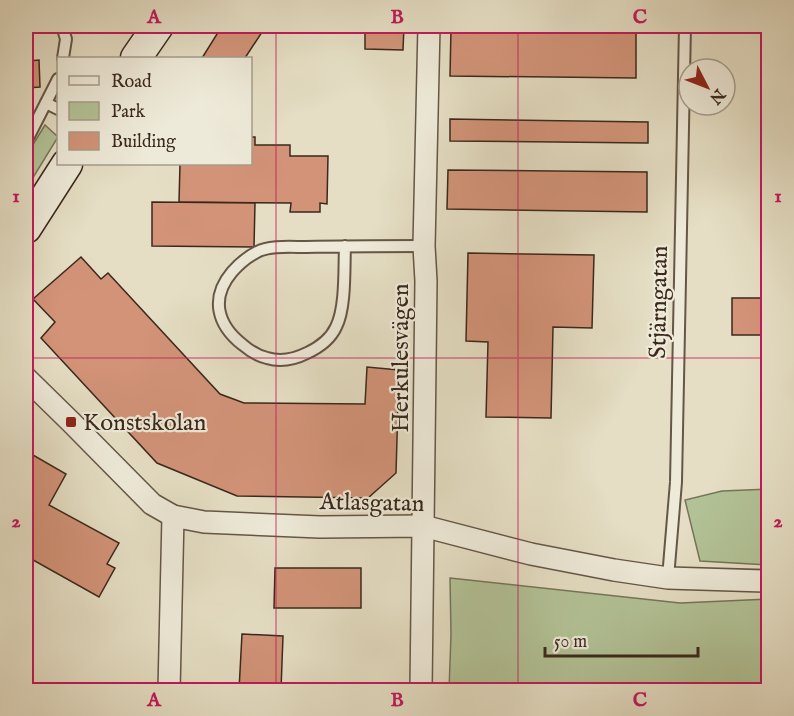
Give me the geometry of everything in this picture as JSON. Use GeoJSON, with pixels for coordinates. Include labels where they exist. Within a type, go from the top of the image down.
{"type":"FeatureCollection","features":[{"type":"Feature","properties":{"kind":"main road"},"geometry":{"type":"LineString","coordinates":[[137,57],[159,26]]}},
{"type":"Feature","properties":{"kind":"main road"},"geometry":{"type":"LineString","coordinates":[[26,228],[66,165]]}},
{"type":"Feature","properties":{"kind":"street","name":"Herkulesvägen"},"geometry":{"type":"LineString","coordinates":[[421,690],[426,281],[424,246],[429,26]]}},
{"type":"Feature","properties":{"kind":"street","name":"Atlasgatan"},"geometry":{"type":"LineString","coordinates":[[26,378],[152,504],[173,516],[204,522],[308,526],[423,526],[531,554],[614,570],[668,578],[768,581]]}},
{"type":"Feature","properties":{"kind":"street"},"geometry":{"type":"LineString","coordinates":[[169,690],[173,516]]}},
{"type":"Feature","properties":{"kind":"lane"},"geometry":{"type":"LineString","coordinates":[[62,26],[66,39],[63,57]]}},
{"type":"Feature","properties":{"kind":"lane","name":"Stjärngatan"},"geometry":{"type":"LineString","coordinates":[[668,578],[676,482],[685,26]]}},
{"type":"Feature","properties":{"kind":"lane"},"geometry":{"type":"LineString","coordinates":[[26,142],[57,81]]}},
{"type":"Feature","properties":{"kind":"lane"},"geometry":{"type":"LineString","coordinates":[[46,103],[57,108]]}},
{"type":"Feature","properties":{"kind":"lane"},"geometry":{"type":"LineString","coordinates":[[345,246],[343,299],[338,325],[329,340],[300,356],[286,360],[268,359],[251,352],[224,326],[218,311],[219,292],[240,262],[258,250],[280,247],[345,246],[424,246]]}},
{"type":"Feature","properties":{"kind":"green space"},"geometry":{"type":"Polygon","coordinates":[[[45,125],[57,136],[26,189],[26,156],[45,125]]]}},
{"type":"Feature","properties":{"kind":"green space"},"geometry":{"type":"Polygon","coordinates":[[[768,489],[768,565],[700,561],[685,500],[722,491],[768,489]]]}},
{"type":"Feature","properties":{"kind":"green space"},"geometry":{"type":"Polygon","coordinates":[[[450,578],[680,603],[768,599],[768,690],[449,690],[450,578]]]}},
{"type":"Feature","properties":{"kind":"building"},"geometry":{"type":"Polygon","coordinates":[[[222,26],[266,26],[246,57],[203,57],[222,26]]]}},
{"type":"Feature","properties":{"kind":"building"},"geometry":{"type":"Polygon","coordinates":[[[365,26],[404,26],[403,50],[365,49],[365,26]]]}},
{"type":"Feature","properties":{"kind":"building"},"geometry":{"type":"Polygon","coordinates":[[[451,28],[636,30],[636,78],[450,76],[451,28]]]}},
{"type":"Feature","properties":{"kind":"building"},"geometry":{"type":"Polygon","coordinates":[[[26,29],[28,61],[39,60],[40,87],[26,88],[26,29]]]}},
{"type":"Feature","properties":{"kind":"building"},"geometry":{"type":"Polygon","coordinates":[[[450,119],[648,122],[648,143],[450,141],[450,119]]]}},
{"type":"Feature","properties":{"kind":"building"},"geometry":{"type":"Polygon","coordinates":[[[252,137],[255,137],[255,145],[290,145],[290,156],[328,156],[327,204],[320,203],[320,212],[290,212],[291,203],[179,202],[180,165],[252,165],[252,137]]]}},
{"type":"Feature","properties":{"kind":"building"},"geometry":{"type":"Polygon","coordinates":[[[448,170],[647,172],[647,212],[447,209],[448,170]]]}},
{"type":"Feature","properties":{"kind":"building"},"geometry":{"type":"Polygon","coordinates":[[[152,202],[255,203],[254,247],[152,246],[152,202]]]}},
{"type":"Feature","properties":{"kind":"building"},"geometry":{"type":"Polygon","coordinates":[[[468,253],[594,255],[592,328],[553,327],[551,418],[486,417],[488,342],[466,341],[468,253]]]}},
{"type":"Feature","properties":{"kind":"building"},"geometry":{"type":"Polygon","coordinates":[[[81,257],[101,279],[108,273],[220,394],[244,403],[365,404],[367,367],[399,370],[396,473],[368,498],[237,496],[157,463],[41,338],[55,322],[33,299],[81,257]]]}},
{"type":"Feature","properties":{"kind":"building"},"geometry":{"type":"Polygon","coordinates":[[[732,298],[761,298],[761,335],[732,335],[732,298]]]}},
{"type":"Feature","properties":{"kind":"building"},"geometry":{"type":"Polygon","coordinates":[[[26,451],[66,474],[49,505],[119,543],[107,564],[115,568],[99,597],[26,556],[26,451]]]}},
{"type":"Feature","properties":{"kind":"building"},"geometry":{"type":"Polygon","coordinates":[[[275,568],[361,568],[361,608],[274,608],[275,568]]]}},
{"type":"Feature","properties":{"kind":"building"},"geometry":{"type":"Polygon","coordinates":[[[242,634],[283,636],[281,690],[239,690],[242,634]]]}},
{"type":"Feature","properties":{"kind":"place","name":"Konstskolan"},"geometry":{"type":"Point","coordinates":[71,422]}}]}
